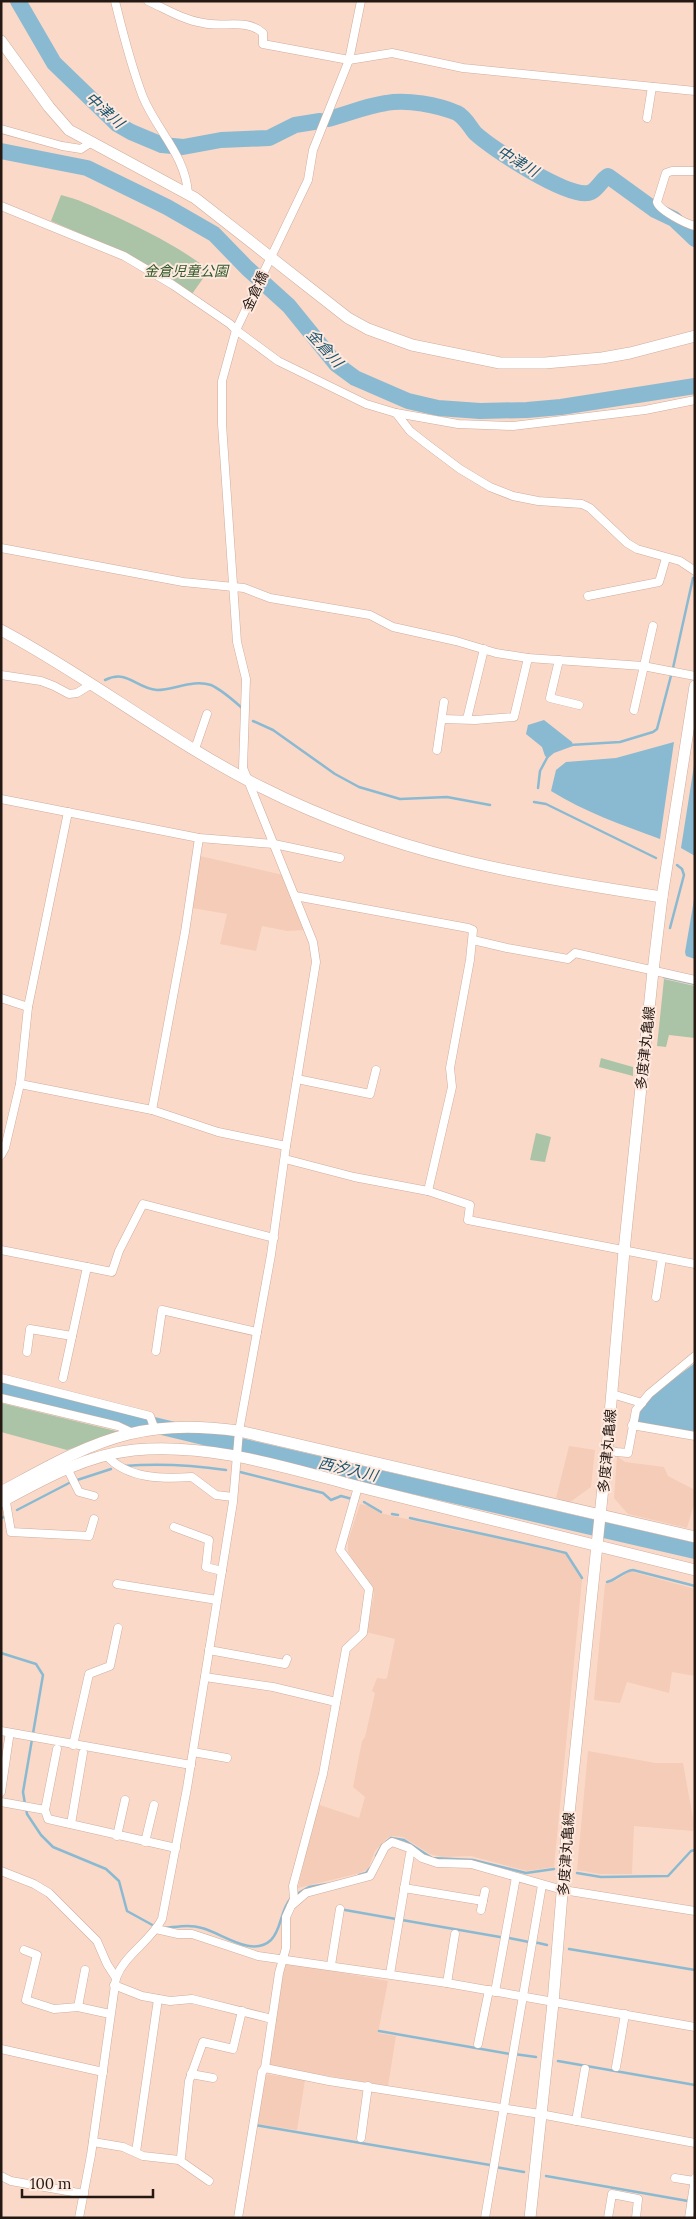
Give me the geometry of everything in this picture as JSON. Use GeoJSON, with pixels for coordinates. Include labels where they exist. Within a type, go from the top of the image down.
{"type":"FeatureCollection","features":[{"type":"Feature","properties":{"kind":"street"},"geometry":{"type":"LineString","coordinates":[[115,1],[130,58],[144,100],[183,166],[188,194]]}},
{"type":"Feature","properties":{"kind":"street"},"geometry":{"type":"LineString","coordinates":[[148,1],[188,20],[204,24],[246,24],[256,26],[263,33],[263,44],[349,60],[392,53],[463,68],[695,91]]}},
{"type":"Feature","properties":{"kind":"street","name":"金倉橋"},"geometry":{"type":"LineString","coordinates":[[156,1929],[162,1919],[191,1765],[233,1497],[236,1454],[274,1238],[286,1146],[316,962],[313,942],[247,780],[244,768],[246,679],[237,642],[222,424],[222,381],[236,330],[308,180],[313,150],[349,60],[361,1]]}},
{"type":"Feature","properties":{"kind":"street"},"geometry":{"type":"LineString","coordinates":[[1,41],[60,121],[70,130],[90,143],[188,194],[227,222],[268,262],[348,318],[368,329],[412,345],[477,360],[518,364],[602,358],[630,353],[695,336]]}},
{"type":"Feature","properties":{"kind":"street"},"geometry":{"type":"LineString","coordinates":[[647,118],[652,87]]}},
{"type":"Feature","properties":{"kind":"street"},"geometry":{"type":"LineString","coordinates":[[1,129],[62,146],[81,149],[90,143]]}},
{"type":"Feature","properties":{"kind":"street"},"geometry":{"type":"LineString","coordinates":[[695,171],[672,171],[666,173],[657,202],[662,209],[678,217],[686,224],[695,226]]}},
{"type":"Feature","properties":{"kind":"street"},"geometry":{"type":"LineString","coordinates":[[1,206],[124,256],[173,285],[230,324],[278,361],[366,404],[396,413],[458,424],[514,426],[645,410],[695,400]]}},
{"type":"Feature","properties":{"kind":"street"},"geometry":{"type":"LineString","coordinates":[[396,413],[410,431],[460,469],[490,487],[513,496],[538,501],[582,504],[590,508],[627,543],[637,549],[680,561],[695,571]]}},
{"type":"Feature","properties":{"kind":"street"},"geometry":{"type":"LineString","coordinates":[[1,548],[183,582],[244,588],[293,604],[370,615],[393,627],[528,658],[643,666],[695,676]]}},
{"type":"Feature","properties":{"kind":"street"},"geometry":{"type":"LineString","coordinates":[[588,596],[659,582],[666,558]]}},
{"type":"Feature","properties":{"kind":"street"},"geometry":{"type":"LineString","coordinates":[[634,710],[653,626]]}},
{"type":"Feature","properties":{"kind":"street"},"geometry":{"type":"LineString","coordinates":[[1,630],[247,780],[338,822],[426,852],[505,871],[662,897]]}},
{"type":"Feature","properties":{"kind":"street"},"geometry":{"type":"LineString","coordinates":[[467,719],[484,649]]}},
{"type":"Feature","properties":{"kind":"street"},"geometry":{"type":"LineString","coordinates":[[442,719],[514,717],[528,658]]}},
{"type":"Feature","properties":{"kind":"street"},"geometry":{"type":"LineString","coordinates":[[559,660],[550,698],[579,705]]}},
{"type":"Feature","properties":{"kind":"street"},"geometry":{"type":"LineString","coordinates":[[1,675],[41,682],[69,694],[77,693],[90,685]]}},
{"type":"Feature","properties":{"kind":"street","name":"多度津丸亀線"},"geometry":{"type":"LineString","coordinates":[[530,2218],[553,2003],[567,1835],[607,1449],[624,1251],[653,971],[662,897],[695,686]]}},
{"type":"Feature","properties":{"kind":"street"},"geometry":{"type":"LineString","coordinates":[[437,750],[444,702]]}},
{"type":"Feature","properties":{"kind":"street"},"geometry":{"type":"LineString","coordinates":[[195,749],[208,714]]}},
{"type":"Feature","properties":{"kind":"street"},"geometry":{"type":"LineString","coordinates":[[1,799],[199,838],[274,844],[340,858]]}},
{"type":"Feature","properties":{"kind":"street"},"geometry":{"type":"LineString","coordinates":[[1,1155],[5,1148],[20,1084],[28,1007],[68,812]]}},
{"type":"Feature","properties":{"kind":"street"},"geometry":{"type":"LineString","coordinates":[[152,1110],[185,932],[199,838]]}},
{"type":"Feature","properties":{"kind":"street"},"geometry":{"type":"LineString","coordinates":[[295,896],[473,930],[473,940],[450,1068],[452,1087],[428,1191]]}},
{"type":"Feature","properties":{"kind":"street"},"geometry":{"type":"LineString","coordinates":[[473,940],[568,959],[575,953],[695,980]]}},
{"type":"Feature","properties":{"kind":"street"},"geometry":{"type":"LineString","coordinates":[[1,998],[28,1007]]}},
{"type":"Feature","properties":{"kind":"street"},"geometry":{"type":"LineString","coordinates":[[297,1079],[370,1094],[376,1070]]}},
{"type":"Feature","properties":{"kind":"street"},"geometry":{"type":"LineString","coordinates":[[20,1084],[152,1110],[218,1132],[286,1146]]}},
{"type":"Feature","properties":{"kind":"street"},"geometry":{"type":"LineString","coordinates":[[285,1159],[354,1177],[428,1191],[470,1205],[468,1220],[695,1264]]}},
{"type":"Feature","properties":{"kind":"street"},"geometry":{"type":"LineString","coordinates":[[1,1250],[112,1272],[119,1251],[143,1204],[274,1238]]}},
{"type":"Feature","properties":{"kind":"street"},"geometry":{"type":"LineString","coordinates":[[656,1297],[662,1258]]}},
{"type":"Feature","properties":{"kind":"street"},"geometry":{"type":"LineString","coordinates":[[63,1378],[87,1267]]}},
{"type":"Feature","properties":{"kind":"street"},"geometry":{"type":"LineString","coordinates":[[156,1351],[162,1310],[257,1332]]}},
{"type":"Feature","properties":{"kind":"street"},"geometry":{"type":"LineString","coordinates":[[27,1352],[30,1328],[72,1336]]}},
{"type":"Feature","properties":{"kind":"street"},"geometry":{"type":"LineString","coordinates":[[607,1449],[628,1453],[636,1410],[648,1394],[695,1356]]}},
{"type":"Feature","properties":{"kind":"street"},"geometry":{"type":"LineString","coordinates":[[1,1378],[150,1416],[154,1430]]}},
{"type":"Feature","properties":{"kind":"street"},"geometry":{"type":"LineString","coordinates":[[612,1394],[642,1403]]}},
{"type":"Feature","properties":{"kind":"street"},"geometry":{"type":"LineString","coordinates":[[1,1398],[118,1426],[135,1432]]}},
{"type":"Feature","properties":{"kind":"street"},"geometry":{"type":"LineString","coordinates":[[632,1425],[695,1436]]}},
{"type":"Feature","properties":{"kind":"street"},"geometry":{"type":"LineString","coordinates":[[3,1496],[73,1455],[135,1432],[185,1427],[239,1435],[600,1519],[695,1537]]}},
{"type":"Feature","properties":{"kind":"street"},"geometry":{"type":"LineString","coordinates":[[3,1496],[67,1468],[106,1455],[133,1450],[164,1448],[208,1451],[236,1454],[358,1487],[597,1542],[695,1570]]}},
{"type":"Feature","properties":{"kind":"street"},"geometry":{"type":"LineString","coordinates":[[106,1455],[115,1465],[136,1474],[166,1479],[192,1476],[216,1495],[233,1497]]}},
{"type":"Feature","properties":{"kind":"street"},"geometry":{"type":"LineString","coordinates":[[67,1468],[79,1492],[94,1496]]}},
{"type":"Feature","properties":{"kind":"street"},"geometry":{"type":"LineString","coordinates":[[238,2218],[262,2072],[265,2068],[282,1958],[286,1948],[286,1917],[292,1903],[293,1886],[323,1774],[346,1649],[363,1633],[369,1588],[340,1550],[358,1487]]}},
{"type":"Feature","properties":{"kind":"street"},"geometry":{"type":"LineString","coordinates":[[3,1496],[11,1532],[89,1536],[94,1519]]}},
{"type":"Feature","properties":{"kind":"street"},"geometry":{"type":"LineString","coordinates":[[174,1527],[209,1540],[206,1567],[222,1571]]}},
{"type":"Feature","properties":{"kind":"street"},"geometry":{"type":"LineString","coordinates":[[117,1584],[217,1600]]}},
{"type":"Feature","properties":{"kind":"street"},"geometry":{"type":"LineString","coordinates":[[73,1745],[89,1674],[110,1666],[118,1628]]}},
{"type":"Feature","properties":{"kind":"street"},"geometry":{"type":"LineString","coordinates":[[209,1650],[285,1664],[287,1659]]}},
{"type":"Feature","properties":{"kind":"street"},"geometry":{"type":"LineString","coordinates":[[205,1677],[272,1687],[336,1702]]}},
{"type":"Feature","properties":{"kind":"street"},"geometry":{"type":"LineString","coordinates":[[1,1731],[191,1765]]}},
{"type":"Feature","properties":{"kind":"street"},"geometry":{"type":"LineString","coordinates":[[1,1792],[9,1738]]}},
{"type":"Feature","properties":{"kind":"street"},"geometry":{"type":"LineString","coordinates":[[57,1749],[45,1810],[48,1819],[176,1848]]}},
{"type":"Feature","properties":{"kind":"street"},"geometry":{"type":"LineString","coordinates":[[193,1752],[227,1758]]}},
{"type":"Feature","properties":{"kind":"street"},"geometry":{"type":"LineString","coordinates":[[71,1824],[83,1753]]}},
{"type":"Feature","properties":{"kind":"street"},"geometry":{"type":"LineString","coordinates":[[117,1836],[125,1800]]}},
{"type":"Feature","properties":{"kind":"street"},"geometry":{"type":"LineString","coordinates":[[1,1802],[45,1810]]}},
{"type":"Feature","properties":{"kind":"street"},"geometry":{"type":"LineString","coordinates":[[145,1842],[154,1805]]}},
{"type":"Feature","properties":{"kind":"street"},"geometry":{"type":"LineString","coordinates":[[292,1903],[306,1893],[370,1876],[385,1847],[392,1842],[437,1863],[471,1864],[563,1890],[695,1911]]}},
{"type":"Feature","properties":{"kind":"street"},"geometry":{"type":"LineString","coordinates":[[390,1974],[410,1854]]}},
{"type":"Feature","properties":{"kind":"street"},"geometry":{"type":"LineString","coordinates":[[1,1871],[34,1884],[49,1894],[97,1941],[115,1982],[142,1996],[170,2001],[192,1999],[272,2019]]}},
{"type":"Feature","properties":{"kind":"street"},"geometry":{"type":"LineString","coordinates":[[478,2044],[492,1991],[516,1877]]}},
{"type":"Feature","properties":{"kind":"street"},"geometry":{"type":"LineString","coordinates":[[485,2218],[542,1885]]}},
{"type":"Feature","properties":{"kind":"street"},"geometry":{"type":"LineString","coordinates":[[404,1888],[483,1901]]}},
{"type":"Feature","properties":{"kind":"street"},"geometry":{"type":"LineString","coordinates":[[481,1910],[485,1890]]}},
{"type":"Feature","properties":{"kind":"street"},"geometry":{"type":"LineString","coordinates":[[331,1966],[340,1909]]}},
{"type":"Feature","properties":{"kind":"street"},"geometry":{"type":"LineString","coordinates":[[79,2218],[93,2142],[115,1982],[119,1969],[156,1929],[178,1934],[192,1934],[258,1956],[447,1983],[695,2027]]}},
{"type":"Feature","properties":{"kind":"street"},"geometry":{"type":"LineString","coordinates":[[447,1983],[455,1934]]}},
{"type":"Feature","properties":{"kind":"street"},"geometry":{"type":"LineString","coordinates":[[24,1950],[37,1955],[26,2000],[54,2009],[78,2007],[110,2014]]}},
{"type":"Feature","properties":{"kind":"street"},"geometry":{"type":"LineString","coordinates":[[78,2007],[85,1970]]}},
{"type":"Feature","properties":{"kind":"street"},"geometry":{"type":"LineString","coordinates":[[136,2152],[158,1998]]}},
{"type":"Feature","properties":{"kind":"street"},"geometry":{"type":"LineString","coordinates":[[179,2160],[182,2157],[189,2081],[203,2042],[233,2049],[242,2010]]}},
{"type":"Feature","properties":{"kind":"street"},"geometry":{"type":"LineString","coordinates":[[616,2067],[625,2014]]}},
{"type":"Feature","properties":{"kind":"street"},"geometry":{"type":"LineString","coordinates":[[1,2049],[103,2072]]}},
{"type":"Feature","properties":{"kind":"street"},"geometry":{"type":"LineString","coordinates":[[265,2068],[540,2114],[695,2143]]}},
{"type":"Feature","properties":{"kind":"street"},"geometry":{"type":"LineString","coordinates":[[576,2121],[584,2069]]}},
{"type":"Feature","properties":{"kind":"street"},"geometry":{"type":"LineString","coordinates":[[191,2074],[213,2078]]}},
{"type":"Feature","properties":{"kind":"street"},"geometry":{"type":"LineString","coordinates":[[361,2138],[368,2086]]}},
{"type":"Feature","properties":{"kind":"street"},"geometry":{"type":"LineString","coordinates":[[93,2142],[112,2144],[143,2156],[179,2160],[210,2181]]}},
{"type":"Feature","properties":{"kind":"street"},"geometry":{"type":"LineString","coordinates":[[1,2176],[11,2181],[84,2194]]}},
{"type":"Feature","properties":{"kind":"street"},"geometry":{"type":"LineString","coordinates":[[675,2178],[694,2180],[689,2218]]}},
{"type":"Feature","properties":{"kind":"street"},"geometry":{"type":"LineString","coordinates":[[608,2218],[612,2194],[638,2199],[636,2218]]}},
{"type":"Feature","properties":{"kind":"shaded area"},"geometry":{"type":"Polygon","coordinates":[[[200,856],[283,875],[305,930],[287,931],[262,926],[256,951],[220,944],[227,914],[192,908],[200,856]]]}},
{"type":"Feature","properties":{"kind":"shaded area"},"geometry":{"type":"Polygon","coordinates":[[[569,1446],[595,1450],[591,1487],[570,1502],[556,1498],[569,1446]]]}},
{"type":"Feature","properties":{"kind":"shaded area"},"geometry":{"type":"Polygon","coordinates":[[[617,1456],[625,1462],[664,1467],[668,1476],[695,1490],[695,1501],[687,1528],[628,1514],[614,1498],[617,1456]]]}},
{"type":"Feature","properties":{"kind":"shaded area"},"geometry":{"type":"Polygon","coordinates":[[[360,1504],[370,1506],[380,1513],[464,1532],[498,1537],[566,1554],[582,1580],[554,1867],[527,1871],[471,1856],[442,1857],[430,1854],[403,1837],[393,1836],[387,1838],[375,1851],[368,1869],[360,1873],[298,1888],[317,1804],[359,1818],[365,1797],[353,1787],[362,1741],[365,1737],[375,1693],[372,1691],[377,1678],[387,1678],[395,1639],[366,1632],[374,1595],[372,1588],[348,1552],[348,1541],[360,1504]]]}},
{"type":"Feature","properties":{"kind":"shaded area"},"geometry":{"type":"Polygon","coordinates":[[[630,1571],[695,1589],[695,1676],[672,1672],[669,1693],[627,1682],[620,1703],[594,1700],[605,1584],[617,1580],[630,1571]]]}},
{"type":"Feature","properties":{"kind":"shaded area"},"geometry":{"type":"Polygon","coordinates":[[[588,1751],[656,1763],[683,1763],[694,1824],[693,1831],[634,1826],[632,1874],[600,1874],[577,1870],[588,1751]]]}},
{"type":"Feature","properties":{"kind":"shaded area"},"geometry":{"type":"Polygon","coordinates":[[[288,1963],[388,1981],[378,2033],[396,2036],[388,2086],[271,2066],[267,2062],[285,1965],[288,1963]]]}},
{"type":"Feature","properties":{"kind":"shaded area"},"geometry":{"type":"Polygon","coordinates":[[[264,2074],[305,2080],[297,2130],[255,2124],[264,2074]]]}},
{"type":"Feature","properties":{"kind":"green space","name":"金倉児童公園"},"geometry":{"type":"Polygon","coordinates":[[[61,195],[91,205],[147,232],[185,253],[209,270],[192,294],[158,272],[124,254],[51,221],[61,195]]]}},
{"type":"Feature","properties":{"kind":"green space"},"geometry":{"type":"Polygon","coordinates":[[[664,979],[695,986],[695,1038],[669,1035],[666,1047],[657,1046],[664,979]]]}},
{"type":"Feature","properties":{"kind":"green space"},"geometry":{"type":"Polygon","coordinates":[[[601,1058],[633,1067],[633,1076],[599,1067],[601,1058]]]}},
{"type":"Feature","properties":{"kind":"green space"},"geometry":{"type":"Polygon","coordinates":[[[536,1133],[551,1137],[545,1162],[530,1160],[536,1133]]]}},
{"type":"Feature","properties":{"kind":"green space"},"geometry":{"type":"Polygon","coordinates":[[[1,1403],[120,1432],[67,1450],[1,1432],[1,1403]]]}},
{"type":"Feature","properties":{"kind":"water"},"geometry":{"type":"Polygon","coordinates":[[[544,720],[572,742],[573,746],[554,753],[548,758],[545,756],[542,747],[526,734],[528,725],[544,720]]]}},
{"type":"Feature","properties":{"kind":"water"},"geometry":{"type":"Polygon","coordinates":[[[674,742],[660,839],[590,812],[551,791],[556,770],[566,762],[616,758],[674,742]]]}},
{"type":"Feature","properties":{"kind":"water"},"geometry":{"type":"Polygon","coordinates":[[[695,759],[695,856],[681,848],[695,759]]]}},
{"type":"Feature","properties":{"kind":"water"},"geometry":{"type":"Polygon","coordinates":[[[695,894],[695,959],[686,956],[685,952],[695,894]]]}},
{"type":"Feature","properties":{"kind":"water"},"geometry":{"type":"Polygon","coordinates":[[[695,1363],[695,1432],[637,1423],[636,1417],[647,1399],[695,1363]]]}},
{"type":"Feature","properties":{"kind":"waterway","name":"中津川"},"geometry":{"type":"LineString","coordinates":[[18,1],[54,63],[117,124],[162,145],[183,147],[221,140],[269,138],[295,125],[320,121]]}},
{"type":"Feature","properties":{"kind":"waterway","name":"中津川"},"geometry":{"type":"LineString","coordinates":[[328,119],[371,106],[394,102],[432,105],[449,110],[460,115],[475,133],[497,150],[547,180],[563,188],[588,193],[594,190],[608,176],[655,210],[674,219],[695,239]]}},
{"type":"Feature","properties":{"kind":"waterway","name":"金倉川"},"geometry":{"type":"LineString","coordinates":[[1,151],[87,168],[167,207],[214,234],[247,268],[289,306],[336,364],[355,378],[408,401],[438,408],[480,411],[527,410],[561,407],[695,386]]}},
{"type":"Feature","properties":{"kind":"waterway"},"geometry":{"type":"LineString","coordinates":[[570,745],[620,742],[653,732],[657,729],[693,578]]}},
{"type":"Feature","properties":{"kind":"waterway"},"geometry":{"type":"LineString","coordinates":[[105,680],[113,677],[126,678],[149,689],[157,690],[204,683],[227,695],[242,708]]}},
{"type":"Feature","properties":{"kind":"waterway"},"geometry":{"type":"LineString","coordinates":[[253,721],[273,730],[335,774],[359,787],[400,799],[447,797],[490,805]]}},
{"type":"Feature","properties":{"kind":"waterway"},"geometry":{"type":"LineString","coordinates":[[538,788],[540,771],[548,756]]}},
{"type":"Feature","properties":{"kind":"waterway"},"geometry":{"type":"LineString","coordinates":[[534,802],[546,804],[656,858]]}},
{"type":"Feature","properties":{"kind":"waterway"},"geometry":{"type":"LineString","coordinates":[[670,928],[684,875],[682,869],[677,865]]}},
{"type":"Feature","properties":{"kind":"waterway"},"geometry":{"type":"LineString","coordinates":[[664,977],[695,984]]}},
{"type":"Feature","properties":{"kind":"waterway","name":"西汐入川"},"geometry":{"type":"LineString","coordinates":[[1,1388],[253,1449],[695,1551]]}},
{"type":"Feature","properties":{"kind":"waterway"},"geometry":{"type":"LineString","coordinates":[[124,1466],[175,1465],[226,1470]]}},
{"type":"Feature","properties":{"kind":"waterway"},"geometry":{"type":"LineString","coordinates":[[17,1510],[71,1482],[111,1469]]}},
{"type":"Feature","properties":{"kind":"waterway"},"geometry":{"type":"LineString","coordinates":[[240,1472],[323,1493],[331,1500],[341,1496],[352,1499]]}},
{"type":"Feature","properties":{"kind":"waterway"},"geometry":{"type":"LineString","coordinates":[[364,1502],[381,1512]]}},
{"type":"Feature","properties":{"kind":"waterway"},"geometry":{"type":"LineString","coordinates":[[392,1514],[398,1515]]}},
{"type":"Feature","properties":{"kind":"waterway"},"geometry":{"type":"LineString","coordinates":[[410,1518],[566,1553],[582,1578]]}},
{"type":"Feature","properties":{"kind":"waterway"},"geometry":{"type":"LineString","coordinates":[[607,1582],[633,1570],[695,1586]]}},
{"type":"Feature","properties":{"kind":"waterway"},"geometry":{"type":"LineString","coordinates":[[1,1653],[36,1664],[43,1675],[23,1792],[25,1804]]}},
{"type":"Feature","properties":{"kind":"waterway"},"geometry":{"type":"LineString","coordinates":[[26,1809],[27,1814],[41,1835],[53,1847],[106,1869],[119,1881],[127,1911],[156,1927]]}},
{"type":"Feature","properties":{"kind":"waterway"},"geometry":{"type":"LineString","coordinates":[[386,1842],[391,1838],[404,1840],[432,1858],[473,1860],[526,1873],[554,1869]]}},
{"type":"Feature","properties":{"kind":"waterway"},"geometry":{"type":"LineString","coordinates":[[376,1856],[382,1845]]}},
{"type":"Feature","properties":{"kind":"waterway"},"geometry":{"type":"LineString","coordinates":[[577,1873],[601,1877],[668,1876],[691,1851],[695,1850]]}},
{"type":"Feature","properties":{"kind":"waterway"},"geometry":{"type":"LineString","coordinates":[[359,1875],[366,1873],[371,1867]]}},
{"type":"Feature","properties":{"kind":"waterway"},"geometry":{"type":"LineString","coordinates":[[295,1895],[309,1887],[327,1884]]}},
{"type":"Feature","properties":{"kind":"waterway"},"geometry":{"type":"LineString","coordinates":[[164,1928],[192,1926],[210,1931],[237,1943],[255,1946],[263,1945],[275,1936],[287,1903],[291,1898]]}},
{"type":"Feature","properties":{"kind":"waterway"},"geometry":{"type":"LineString","coordinates":[[345,1910],[396,1919]]}},
{"type":"Feature","properties":{"kind":"waterway"},"geometry":{"type":"LineString","coordinates":[[402,1920],[500,1937]]}},
{"type":"Feature","properties":{"kind":"waterway"},"geometry":{"type":"LineString","coordinates":[[509,1938],[529,1942]]}},
{"type":"Feature","properties":{"kind":"waterway"},"geometry":{"type":"LineString","coordinates":[[534,1942],[547,1945]]}},
{"type":"Feature","properties":{"kind":"waterway"},"geometry":{"type":"LineString","coordinates":[[569,1949],[695,1970]]}},
{"type":"Feature","properties":{"kind":"waterway"},"geometry":{"type":"LineString","coordinates":[[379,2031],[510,2054]]}},
{"type":"Feature","properties":{"kind":"waterway"},"geometry":{"type":"LineString","coordinates":[[514,2054],[536,2057]]}},
{"type":"Feature","properties":{"kind":"waterway"},"geometry":{"type":"LineString","coordinates":[[558,2061],[695,2085]]}},
{"type":"Feature","properties":{"kind":"waterway"},"geometry":{"type":"LineString","coordinates":[[255,2125],[490,2165]]}},
{"type":"Feature","properties":{"kind":"waterway"},"geometry":{"type":"LineString","coordinates":[[495,2167],[524,2172]]}},
{"type":"Feature","properties":{"kind":"waterway"},"geometry":{"type":"LineString","coordinates":[[546,2176],[688,2201]]}}]}
